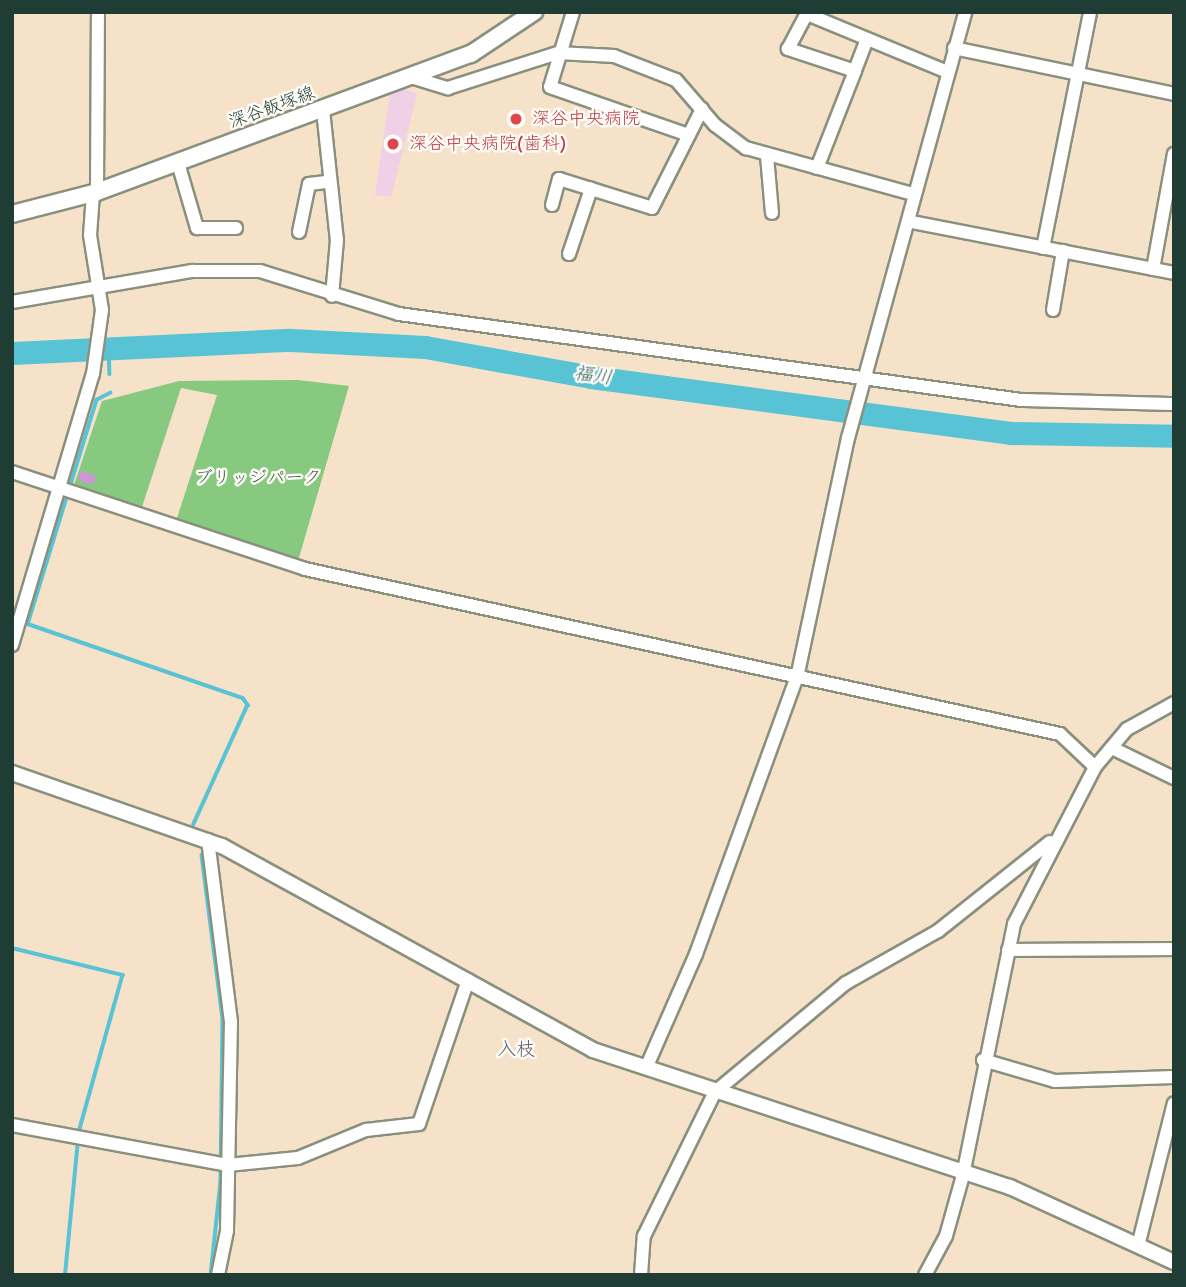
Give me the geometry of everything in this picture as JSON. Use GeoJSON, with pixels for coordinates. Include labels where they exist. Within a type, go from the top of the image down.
{"type":"FeatureCollection","features":[{"type":"Feature","properties":{"kind":"main road","name":"深谷飯塚線"},"geometry":{"type":"LineString","coordinates":[[12,214],[95,193],[411,77],[491,44],[534,12]]}},
{"type":"Feature","properties":{"kind":"street"},"geometry":{"type":"LineString","coordinates":[[12,645],[64,488],[93,374],[102,310],[101,286],[90,235],[95,193],[98,12]]}},
{"type":"Feature","properties":{"kind":"street"},"geometry":{"type":"LineString","coordinates":[[573,12],[558,53],[550,87],[689,135]]}},
{"type":"Feature","properties":{"kind":"street"},"geometry":{"type":"LineString","coordinates":[[646,1068],[696,954],[798,673],[848,438],[863,379],[912,222],[913,194],[965,12]]}},
{"type":"Feature","properties":{"kind":"street"},"geometry":{"type":"LineString","coordinates":[[1043,248],[1090,12]]}},
{"type":"Feature","properties":{"kind":"street"},"geometry":{"type":"LineString","coordinates":[[855,71],[788,49],[807,14],[947,72]]}},
{"type":"Feature","properties":{"kind":"street"},"geometry":{"type":"LineString","coordinates":[[817,168],[867,39]]}},
{"type":"Feature","properties":{"kind":"street"},"geometry":{"type":"LineString","coordinates":[[954,48],[1174,94]]}},
{"type":"Feature","properties":{"kind":"street"},"geometry":{"type":"LineString","coordinates":[[411,77],[448,88],[558,53],[643,63],[676,80],[728,137],[767,156],[913,194]]}},
{"type":"Feature","properties":{"kind":"street"},"geometry":{"type":"LineString","coordinates":[[552,205],[559,179],[652,208],[702,109]]}},
{"type":"Feature","properties":{"kind":"street"},"geometry":{"type":"LineString","coordinates":[[323,110],[326,182],[337,240],[332,296]]}},
{"type":"Feature","properties":{"kind":"street"},"geometry":{"type":"LineString","coordinates":[[1153,269],[1174,154]]}},
{"type":"Feature","properties":{"kind":"street"},"geometry":{"type":"LineString","coordinates":[[767,156],[772,213]]}},
{"type":"Feature","properties":{"kind":"street"},"geometry":{"type":"LineString","coordinates":[[178,163],[197,228],[236,229]]}},
{"type":"Feature","properties":{"kind":"street"},"geometry":{"type":"LineString","coordinates":[[299,232],[309,184],[326,182]]}},
{"type":"Feature","properties":{"kind":"street"},"geometry":{"type":"LineString","coordinates":[[569,254],[590,189]]}},
{"type":"Feature","properties":{"kind":"street"},"geometry":{"type":"LineString","coordinates":[[912,222],[1174,273]]}},
{"type":"Feature","properties":{"kind":"street"},"geometry":{"type":"LineString","coordinates":[[1053,310],[1063,251]]}},
{"type":"Feature","properties":{"kind":"street"},"geometry":{"type":"LineString","coordinates":[[12,302],[101,286],[226,270],[260,271],[332,296],[410,315],[1021,400],[1174,404]]}},
{"type":"Feature","properties":{"kind":"street"},"geometry":{"type":"LineString","coordinates":[[12,472],[305,569],[798,673],[1060,734],[1095,767]]}},
{"type":"Feature","properties":{"kind":"street"},"geometry":{"type":"LineString","coordinates":[[925,1275],[946,1236],[963,1175],[983,1060],[1008,950],[1055,837],[1095,767],[1150,712],[1174,703]]}},
{"type":"Feature","properties":{"kind":"street"},"geometry":{"type":"LineString","coordinates":[[1112,748],[1174,778]]}},
{"type":"Feature","properties":{"kind":"street"},"geometry":{"type":"LineString","coordinates":[[12,774],[208,840],[593,1049],[963,1175],[1010,1187],[1174,1262]]}},
{"type":"Feature","properties":{"kind":"street"},"geometry":{"type":"LineString","coordinates":[[641,1275],[644,1236],[715,1092],[846,983],[938,931],[1055,837]]}},
{"type":"Feature","properties":{"kind":"street"},"geometry":{"type":"LineString","coordinates":[[208,840],[231,1021],[227,1231],[218,1275]]}},
{"type":"Feature","properties":{"kind":"street"},"geometry":{"type":"LineString","coordinates":[[1008,950],[1174,949]]}},
{"type":"Feature","properties":{"kind":"street"},"geometry":{"type":"LineString","coordinates":[[12,1125],[228,1165],[298,1158],[366,1130],[419,1124],[468,980]]}},
{"type":"Feature","properties":{"kind":"street"},"geometry":{"type":"LineString","coordinates":[[983,1060],[1055,1081],[1174,1077]]}},
{"type":"Feature","properties":{"kind":"street"},"geometry":{"type":"LineString","coordinates":[[1138,1246],[1174,1103]]}},
{"type":"Feature","properties":{"kind":"shaded area","name":"深谷中央病院(歯科)"},"geometry":{"type":"Polygon","coordinates":[[[402,88],[417,94],[391,197],[375,195],[390,93],[402,88]]]}},
{"type":"Feature","properties":{"kind":"green space","name":"ブリッジパーク"},"geometry":{"type":"Polygon","coordinates":[[[298,380],[349,386],[298,561],[176,521],[217,395],[181,388],[141,510],[73,488],[102,401],[179,381],[298,380]]]}},
{"type":"Feature","properties":{"kind":"building"},"geometry":{"type":"Polygon","coordinates":[[[81,471],[96,476],[93,485],[78,480],[81,471]]]}},
{"type":"Feature","properties":{"kind":"waterway","name":"福川"},"geometry":{"type":"LineString","coordinates":[[12,353],[291,340],[425,347],[591,377],[1010,433],[1174,436]]}},
{"type":"Feature","properties":{"kind":"waterway"},"geometry":{"type":"LineString","coordinates":[[109,348],[110,374]]}},
{"type":"Feature","properties":{"kind":"waterway"},"geometry":{"type":"LineString","coordinates":[[111,393],[97,400],[28,624],[243,698],[248,705],[194,824]]}},
{"type":"Feature","properties":{"kind":"waterway"},"geometry":{"type":"LineString","coordinates":[[202,855],[223,1018],[221,1182],[211,1275]]}},
{"type":"Feature","properties":{"kind":"waterway"},"geometry":{"type":"LineString","coordinates":[[12,948],[123,975],[79,1133]]}},
{"type":"Feature","properties":{"kind":"waterway"},"geometry":{"type":"LineString","coordinates":[[65,1275],[78,1141]]}},
{"type":"Feature","properties":{"kind":"place","name":"深谷中央病院"},"geometry":{"type":"Point","coordinates":[516,119]}},
{"type":"Feature","properties":{"kind":"place","name":"深谷中央病院(歯科)"},"geometry":{"type":"Point","coordinates":[393,144]}},
{"type":"Feature","properties":{"kind":"district","name":"入枝"},"geometry":{"type":"Point","coordinates":[516,1050]}}]}
